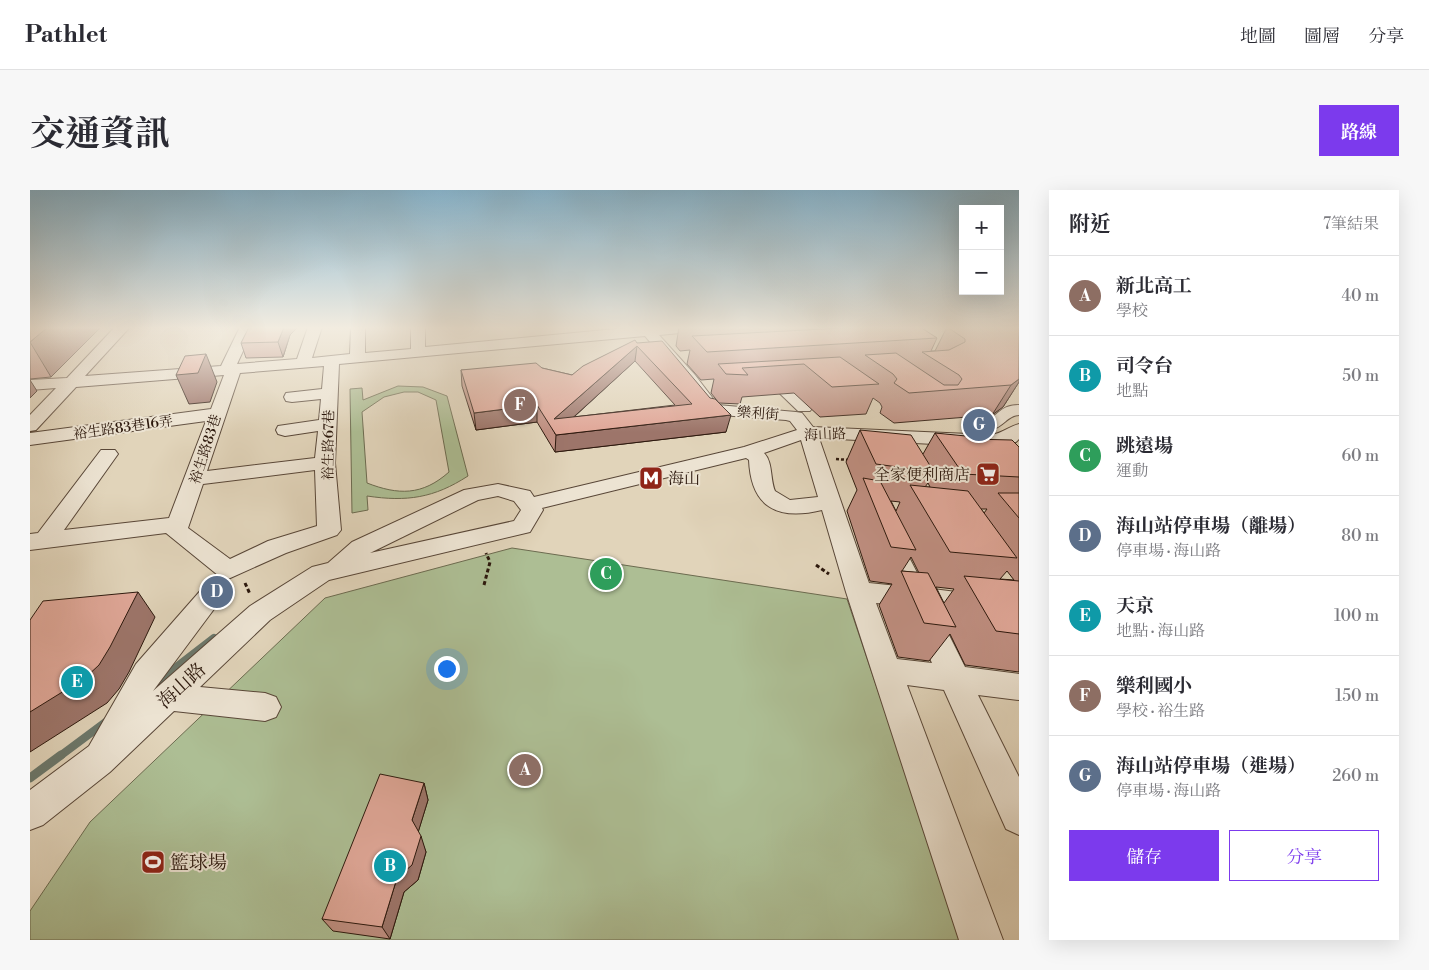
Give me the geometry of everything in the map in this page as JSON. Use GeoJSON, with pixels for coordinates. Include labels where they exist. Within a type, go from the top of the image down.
{"type":"FeatureCollection","features":[{"type":"Feature","properties":{"kind":"street"},"geometry":{"type":"LineString","coordinates":[[30,426],[91,362]]}},
{"type":"Feature","properties":{"kind":"street","name":"裕生路83巷"},"geometry":{"type":"LineString","coordinates":[[177,527],[196,478],[234,362]]}},
{"type":"Feature","properties":{"kind":"street"},"geometry":{"type":"LineString","coordinates":[[30,385],[303,362]]}},
{"type":"Feature","properties":{"kind":"street","name":"裕生路67巷"},"geometry":{"type":"LineString","coordinates":[[177,527],[228,570],[277,547],[329,530],[325,463],[332,362]]}},
{"type":"Feature","properties":{"kind":"street","name":"樂利街"},"geometry":{"type":"LineString","coordinates":[[675,362],[713,410],[796,417],[808,432]]}},
{"type":"Feature","properties":{"kind":"street"},"geometry":{"type":"LineString","coordinates":[[760,383],[795,380]]}},
{"type":"Feature","properties":{"kind":"street"},"geometry":{"type":"LineString","coordinates":[[777,382],[804,407]]}},
{"type":"Feature","properties":{"kind":"street"},"geometry":{"type":"LineString","coordinates":[[695,388],[714,386]]}},
{"type":"Feature","properties":{"kind":"street"},"geometry":{"type":"LineString","coordinates":[[292,396],[329,393]]}},
{"type":"Feature","properties":{"kind":"street"},"geometry":{"type":"LineString","coordinates":[[986,425],[998,421],[1001,415],[1008,411],[1019,410]]}},
{"type":"Feature","properties":{"kind":"street","name":"裕生路83巷16弄"},"geometry":{"type":"LineString","coordinates":[[30,439],[216,414]]}},
{"type":"Feature","properties":{"kind":"street"},"geometry":{"type":"LineString","coordinates":[[285,430],[328,424]]}},
{"type":"Feature","properties":{"kind":"street"},"geometry":{"type":"LineString","coordinates":[[808,432],[818,458],[855,507],[917,598],[1019,816]]}},
{"type":"Feature","properties":{"kind":"street","name":"海山路"},"geometry":{"type":"LineString","coordinates":[[528,505],[750,451],[808,432],[853,432],[991,441],[1016,437]]}},
{"type":"Feature","properties":{"kind":"street"},"geometry":{"type":"LineString","coordinates":[[750,451],[759,458],[761,484],[767,496],[775,502],[813,508],[855,507]]}},
{"type":"Feature","properties":{"kind":"street"},"geometry":{"type":"LineString","coordinates":[[38,540],[108,454]]}},
{"type":"Feature","properties":{"kind":"street"},"geometry":{"type":"LineString","coordinates":[[196,478],[325,463]]}},
{"type":"Feature","properties":{"kind":"street"},"geometry":{"type":"LineString","coordinates":[[498,490],[522,496],[532,510],[522,527],[338,567],[361,548],[472,495],[498,490]]}},
{"type":"Feature","properties":{"kind":"street"},"geometry":{"type":"LineString","coordinates":[[855,507],[859,592],[981,940]]}},
{"type":"Feature","properties":{"kind":"street"},"geometry":{"type":"LineString","coordinates":[[38,540],[177,527]]}},
{"type":"Feature","properties":{"kind":"street","name":"海山路"},"geometry":{"type":"LineString","coordinates":[[30,812],[98,762],[260,613],[321,573],[338,567]]}},
{"type":"Feature","properties":{"kind":"street"},"geometry":{"type":"LineString","coordinates":[[859,592],[1005,605]]}},
{"type":"Feature","properties":{"kind":"street"},"geometry":{"type":"LineString","coordinates":[[98,762],[147,673],[210,597]]}},
{"type":"Feature","properties":{"kind":"street"},"geometry":{"type":"LineString","coordinates":[[887,670],[1019,687]]}},
{"type":"Feature","properties":{"kind":"street"},"geometry":{"type":"LineString","coordinates":[[168,697],[265,707]]}},
{"type":"Feature","properties":{"kind":"path"},"geometry":{"type":"LineString","coordinates":[[818,458],[852,460]]}},
{"type":"Feature","properties":{"kind":"path"},"geometry":{"type":"LineString","coordinates":[[484,585],[490,562],[487,556]]}},
{"type":"Feature","properties":{"kind":"green space"},"geometry":{"type":"Polygon","coordinates":[[[398,386],[423,387],[447,396],[468,476],[432,494],[408,498],[367,496],[368,510],[352,513],[350,389],[362,388],[363,400],[398,386]],[[404,392],[384,397],[362,412],[367,483],[389,490],[409,491],[429,486],[449,472],[436,400],[418,392],[404,392]]]}},
{"type":"Feature","properties":{"kind":"green space"},"geometry":{"type":"Polygon","coordinates":[[[512,548],[847,599],[962,940],[30,940],[30,911],[90,822],[325,598],[512,548]]]}},
{"type":"Feature","properties":{"kind":"building"},"geometry":{"type":"Polygon","coordinates":[[[182,362],[203,362],[198,373],[176,375],[182,362]]]}},
{"type":"Feature","properties":{"kind":"building"},"geometry":{"type":"Polygon","coordinates":[[[591,362],[619,362],[554,419],[692,404],[652,362],[680,362],[710,398],[715,399],[731,415],[556,435],[537,405],[474,413],[461,370],[536,363],[542,368],[572,375],[591,362]]]}},
{"type":"Feature","properties":{"kind":"building"},"geometry":{"type":"Polygon","coordinates":[[[847,362],[879,384],[832,387],[804,364],[742,368],[748,375],[726,374],[718,364],[847,362]]]}},
{"type":"Feature","properties":{"kind":"building"},"geometry":{"type":"Polygon","coordinates":[[[875,362],[910,362],[944,385],[958,385],[962,379],[959,375],[938,362],[1019,362],[1019,379],[1011,385],[909,393],[894,383],[897,379],[893,374],[875,362]]]}},
{"type":"Feature","properties":{"kind":"building"},"geometry":{"type":"Polygon","coordinates":[[[860,430],[911,435],[934,472],[876,464],[860,430]]]}},
{"type":"Feature","properties":{"kind":"building"},"geometry":{"type":"Polygon","coordinates":[[[935,433],[966,436],[969,439],[1012,440],[1019,447],[1019,477],[963,474],[935,433]]]}},
{"type":"Feature","properties":{"kind":"building"},"geometry":{"type":"Polygon","coordinates":[[[863,478],[880,481],[916,550],[891,547],[863,478]]]}},
{"type":"Feature","properties":{"kind":"building"},"geometry":{"type":"Polygon","coordinates":[[[910,485],[968,491],[1017,558],[950,552],[910,485]]]}},
{"type":"Feature","properties":{"kind":"building"},"geometry":{"type":"Polygon","coordinates":[[[998,493],[1019,493],[1019,518],[998,493]]]}},
{"type":"Feature","properties":{"kind":"building"},"geometry":{"type":"Polygon","coordinates":[[[901,571],[928,573],[956,627],[924,623],[901,571]]]}},
{"type":"Feature","properties":{"kind":"building"},"geometry":{"type":"Polygon","coordinates":[[[964,576],[1019,581],[1019,634],[996,631],[964,576]]]}},
{"type":"Feature","properties":{"kind":"building"},"geometry":{"type":"Polygon","coordinates":[[[138,592],[99,665],[85,678],[30,712],[30,620],[43,601],[138,592]]]}},
{"type":"Feature","properties":{"kind":"building"},"geometry":{"type":"Polygon","coordinates":[[[380,774],[424,783],[412,820],[421,836],[412,865],[397,878],[382,927],[322,919],[380,774]]]}},
{"type":"Feature","properties":{"kind":"waterway"},"geometry":{"type":"LineString","coordinates":[[157,682],[214,638]]}},
{"type":"Feature","properties":{"kind":"waterway"},"geometry":{"type":"LineString","coordinates":[[60,756],[107,721]]}},
{"type":"Feature","properties":{"kind":"waterway"},"geometry":{"type":"LineString","coordinates":[[30,778],[61,755]]}},
{"type":"Feature","properties":{"kind":"place","name":"樂利國小"},"geometry":{"type":"Point","coordinates":[520,405]}},
{"type":"Feature","properties":{"kind":"place","name":"海山站停車場（進場）"},"geometry":{"type":"Point","coordinates":[979,425]}},
{"type":"Feature","properties":{"kind":"place","name":"全家便利商店"},"geometry":{"type":"Point","coordinates":[988,474]}},
{"type":"Feature","properties":{"kind":"place","name":"海山"},"geometry":{"type":"Point","coordinates":[651,478]}},
{"type":"Feature","properties":{"kind":"place","name":"跳遠場"},"geometry":{"type":"Point","coordinates":[606,574]}},
{"type":"Feature","properties":{"kind":"place","name":"海山站停車場（離場）"},"geometry":{"type":"Point","coordinates":[217,592]}},
{"type":"Feature","properties":{"kind":"place","name":"天京"},"geometry":{"type":"Point","coordinates":[77,682]}},
{"type":"Feature","properties":{"kind":"place","name":"新北高工"},"geometry":{"type":"Point","coordinates":[525,770]}},
{"type":"Feature","properties":{"kind":"place","name":"籃球場"},"geometry":{"type":"Point","coordinates":[153,862]}},
{"type":"Feature","properties":{"kind":"place","name":"司令台"},"geometry":{"type":"Point","coordinates":[390,866]}}]}
